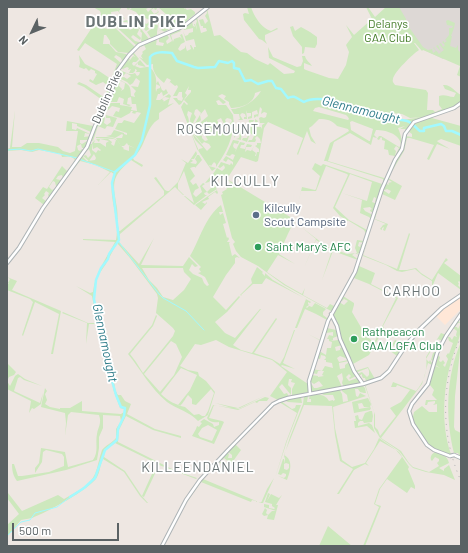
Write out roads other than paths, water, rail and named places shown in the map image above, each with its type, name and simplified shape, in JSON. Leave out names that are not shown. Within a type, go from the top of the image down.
[{"type":"street","name":"Dublin Pike","points":[[7,263],[19,248],[40,213],[88,145],[95,126],[109,100],[118,70],[133,51],[142,44],[184,26],[208,7]]},
{"type":"street","points":[[310,394],[309,381],[331,314],[355,272],[384,184],[402,149],[404,136],[412,124],[418,120],[454,108],[461,103]]},
{"type":"street","points":[[162,546],[179,512],[197,484],[247,430],[276,402],[288,398],[363,384],[379,379],[385,375],[416,333],[442,308],[461,295]]},
{"type":"street","points":[[331,314],[336,324],[340,340],[350,359],[355,374],[363,384]]},
{"type":"street","points":[[461,314],[446,336],[437,353],[428,384],[412,404],[409,411],[413,424],[427,445],[434,450],[461,458]]},
{"type":"waterway","name":"Glennamought","points":[[70,497],[84,488],[95,478],[105,450],[117,440],[118,429],[124,416],[125,408],[121,407],[116,395],[104,352],[94,299],[96,280],[101,268],[119,240],[112,183],[115,172],[135,155],[142,140],[150,105],[150,57],[152,55],[160,52],[172,53],[177,61],[198,68],[215,67],[219,61],[228,63],[232,61],[234,63],[234,68],[239,69],[245,81],[251,80],[258,84],[272,81],[276,88],[281,89],[288,98],[295,97],[304,102],[314,99],[337,102],[359,111],[371,111],[379,117],[407,121],[413,124],[420,131],[424,131],[424,128],[441,124],[444,126],[446,131],[452,131],[461,135]]},
{"type":"waterway","points":[[7,150],[20,149],[31,151],[38,149],[77,158]]},
{"type":"waterway","points":[[79,159],[115,172]]},
{"type":"waterway","points":[[118,241],[159,294],[163,298],[186,311],[204,330]]},
{"type":"waterway","name":"Glennamought","points":[[7,536],[21,522],[30,520],[35,513],[57,507],[70,497]]},
{"type":"railway","points":[[461,336],[454,354],[450,372],[446,408],[446,427],[449,445],[461,481]]},
{"type":"place","name":"Kilcully Scout Campsite","points":[[256,215]]},
{"type":"place","name":"Saint Mary's AFC","points":[[258,247]]},
{"type":"place","name":"Rathpeacon GAA/LGFA Club","points":[[354,339]]},
{"type":"district","name":"DUBLIN PIKE","points":[[136,22]]},
{"type":"district","name":"ROSEMOUNT","points":[[218,130]]},
{"type":"district","name":"KILCULLY","points":[[245,181]]},
{"type":"district","name":"CARHOO","points":[[412,291]]},
{"type":"district","name":"KILLEENDANIEL","points":[[198,467]]},
{"type":"park label","name":"Delanys GAA Club","points":[[388,31]]}]
